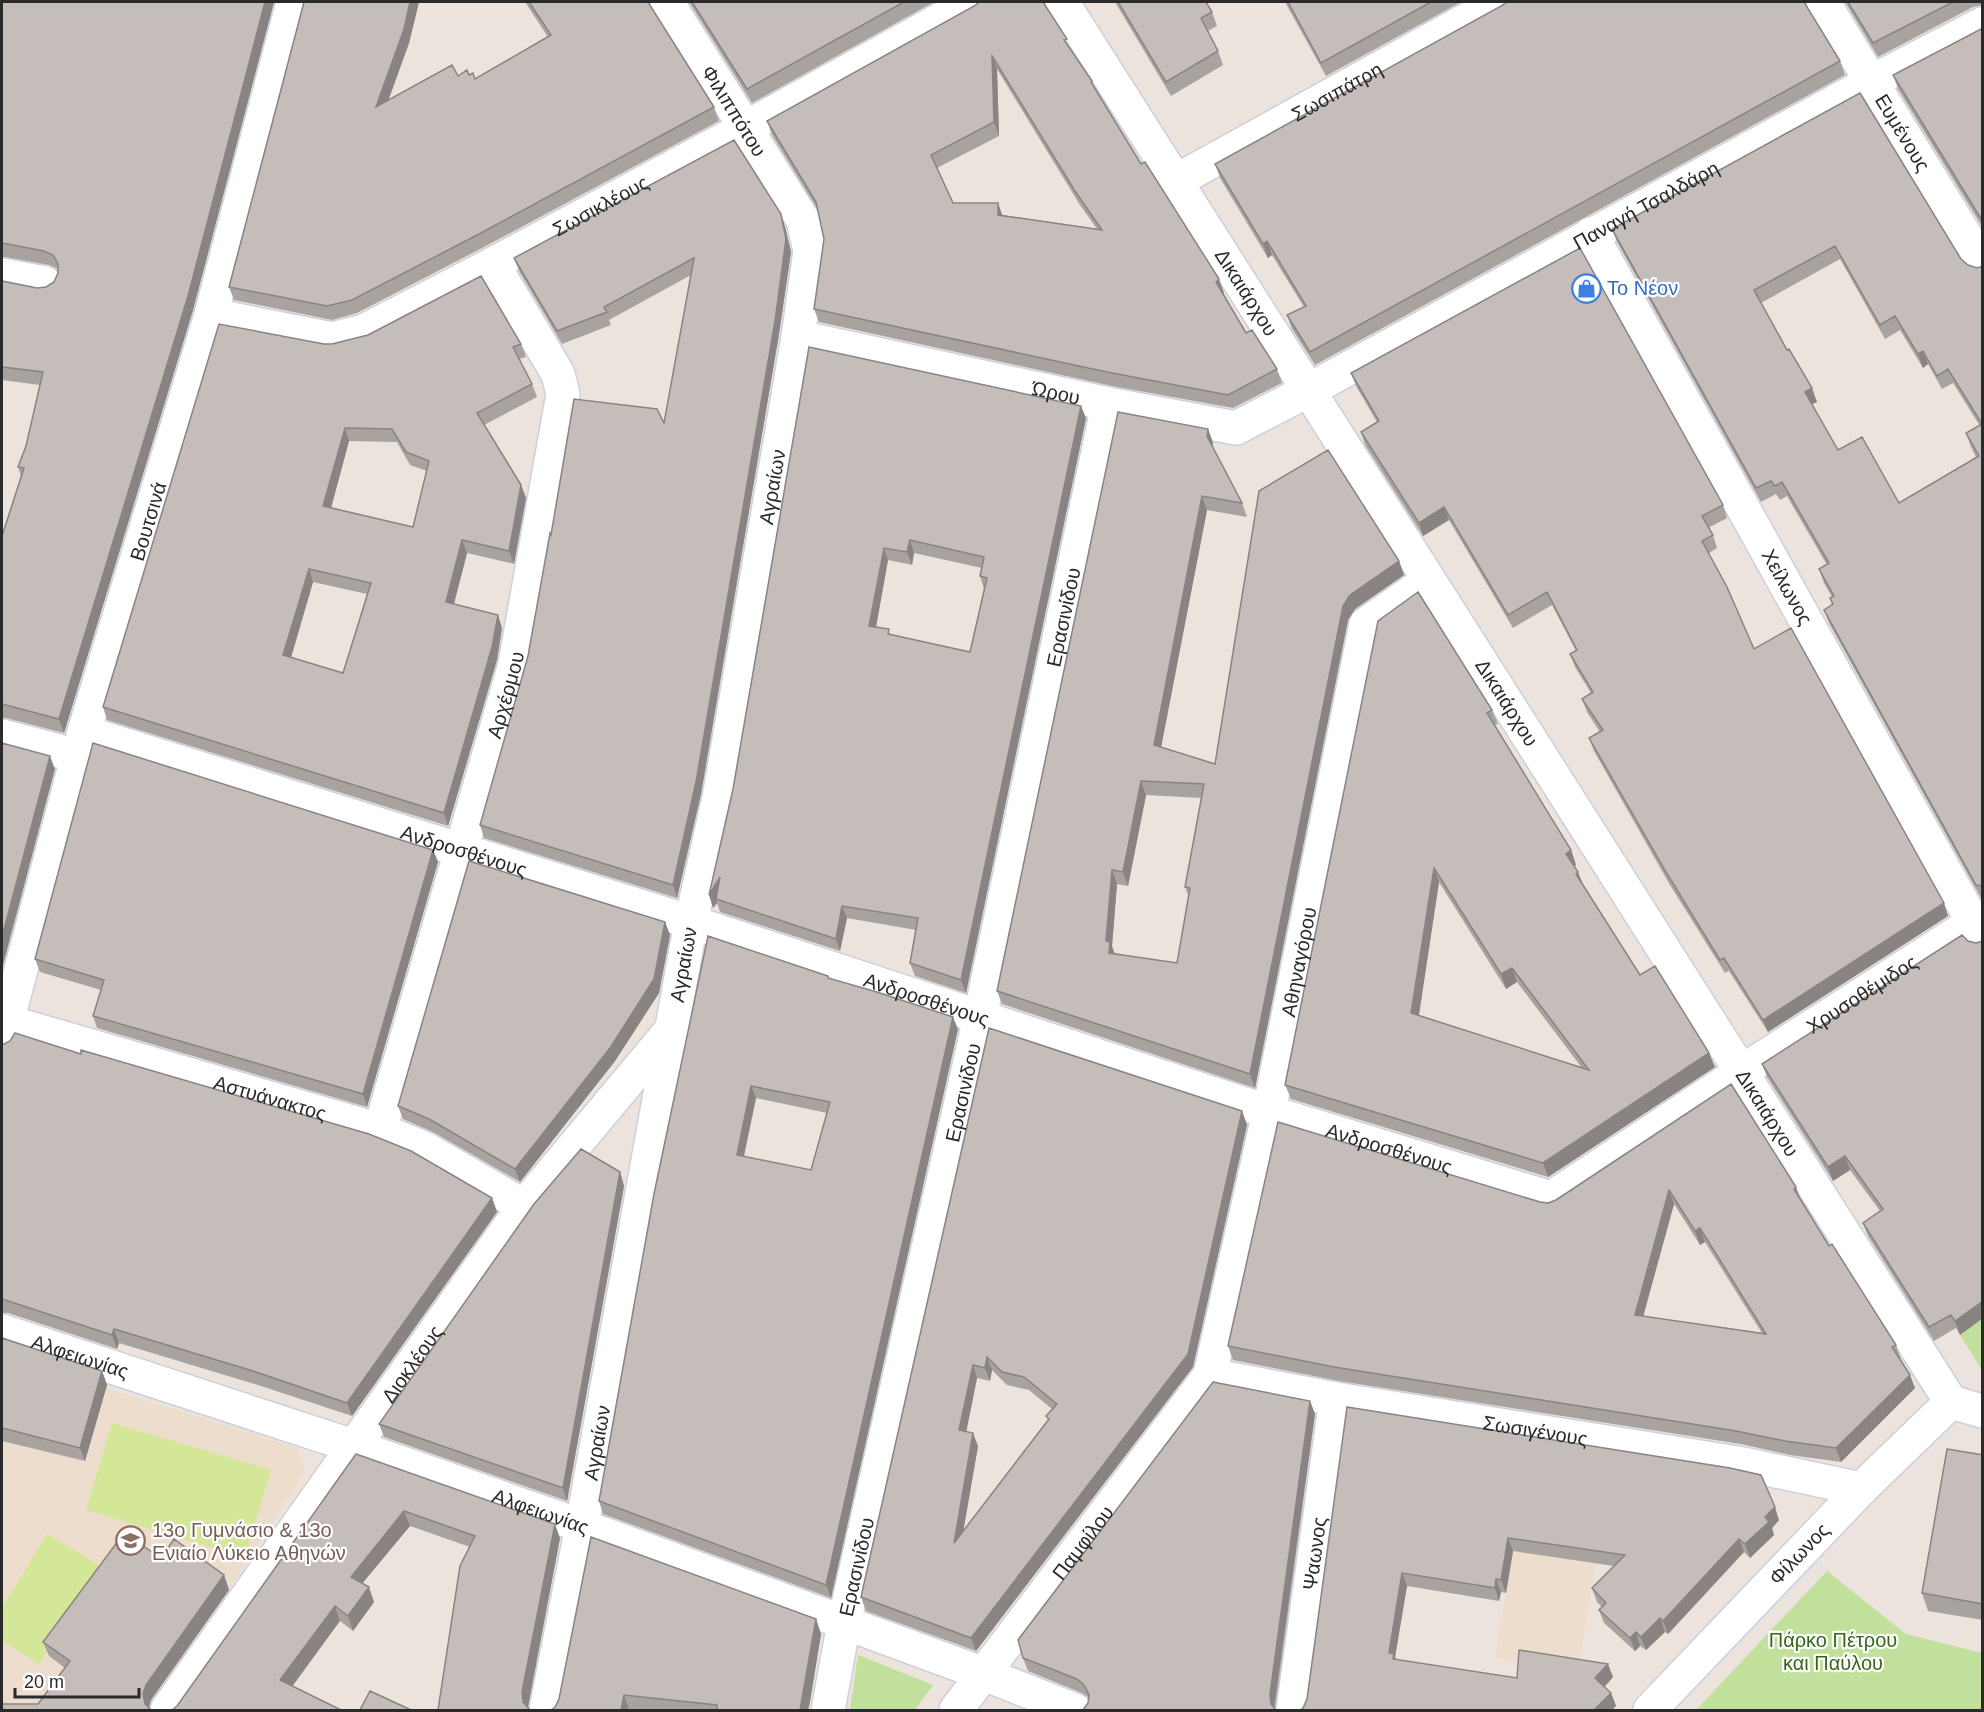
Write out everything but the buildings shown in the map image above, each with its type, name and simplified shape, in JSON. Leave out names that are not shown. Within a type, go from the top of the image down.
[{"type":"street","name":"Βουτσινά","points":[[3,1028],[81,744],[211,315],[293,2]]},
{"type":"street","name":"Φιλιππότου","points":[[667,2],[802,220]]},
{"type":"street","name":"Σωσικλέους","points":[[211,315],[332,339],[364,331],[745,128],[972,2]]},
{"type":"street","name":"Δικαιάρχου","points":[[1062,2],[1951,1402]]},
{"type":"street","name":"Σωσιπάτρη","points":[[1176,181],[1499,2]]},
{"type":"street","name":"Ευμένους","points":[[1823,2],[1983,263]]},
{"type":"street","name":"Παναγή Τσαλδάρη","points":[[1309,390],[1591,234],[1983,24]]},
{"type":"street","name":"Αγραίων","points":[[546,1710],[582,1526],[673,1028],[690,922],[719,798],[798,337],[810,251],[802,220]]},
{"type":"street","name":"Χείλωνος","points":[[1591,234],[1980,926]]},
{"type":"street","name":"Αρχέρμου","points":[[380,1130],[515,664],[563,394],[558,374],[493,264]]},
{"type":"street","points":[[2,275],[45,283]]},
{"type":"street","name":"Ώρου","points":[[798,337],[1108,404],[1236,428],[1309,390]]},
{"type":"street","name":"Ερασινίδου","points":[[828,1710],[844,1623],[980,1017],[1108,404]]},
{"type":"street","name":"Αθηναγόρου","points":[[1210,1375],[1269,1112],[1366,624],[1429,580]]},
{"type":"street","name":"Ανδροσθένους","points":[[2,736],[81,744],[461,851],[690,922],[1269,1112],[1551,1198],[1741,1072]]},
{"type":"street","name":"Χρυσοθέμιδος","points":[[1741,1072],[1980,926]]},
{"type":"street","name":"Αστυάνακτος","points":[[3,1028],[380,1130],[424,1148],[524,1206]]},
{"type":"street","name":"Διοκλέους","points":[[167,1710],[524,1206],[673,1028]]},
{"type":"street","name":"Αλφειωνίας","points":[[2,1331],[353,1446],[582,1526],[984,1674],[1075,1710]]},
{"type":"street","name":"Σωσιγένους","points":[[1210,1375],[1336,1399],[1738,1463],[1861,1489]]},
{"type":"street","name":"Παμφίλου","points":[[956,1710],[1210,1375]]},
{"type":"street","name":"Ψαωνος","points":[[1293,1710],[1336,1399]]},
{"type":"street","points":[[1951,1402],[1983,1411]]},
{"type":"street","name":"Φίλωνος","points":[[1650,1710],[1861,1489],[1951,1402]]},
{"type":"shaded area","name":"13ο Γυμνάσιο & 13ο Ενιαίο Λύκειο Αθηνών","points":[[2,1355],[297,1448],[305,1472],[216,1609],[146,1710],[2,1710]]},
{"type":"shaded area","points":[[1530,1448],[1612,1462],[1578,1671],[1495,1658]]},
{"type":"green space","points":[[1982,1318],[1982,1370],[1960,1335]]},
{"type":"green space","points":[[112,1423],[271,1470],[245,1557],[86,1510]]},
{"type":"green space","points":[[47,1534],[99,1565],[39,1664],[2,1641],[2,1608]]},
{"type":"green space","name":"Πάρκο Πέτρου και Παύλου","points":[[1827,1571],[1906,1634],[1982,1653],[1982,1710],[1696,1710]]},
{"type":"green space","points":[[858,1655],[933,1685],[915,1710],[850,1710]]},
{"type":"place","name":"Το Νέον","points":[[1586,288]]},
{"type":"place","name":"13ο Γυμνάσιο & 13ο Ενιαίο Λύκειο Αθηνών","points":[[131,1541]]}]
